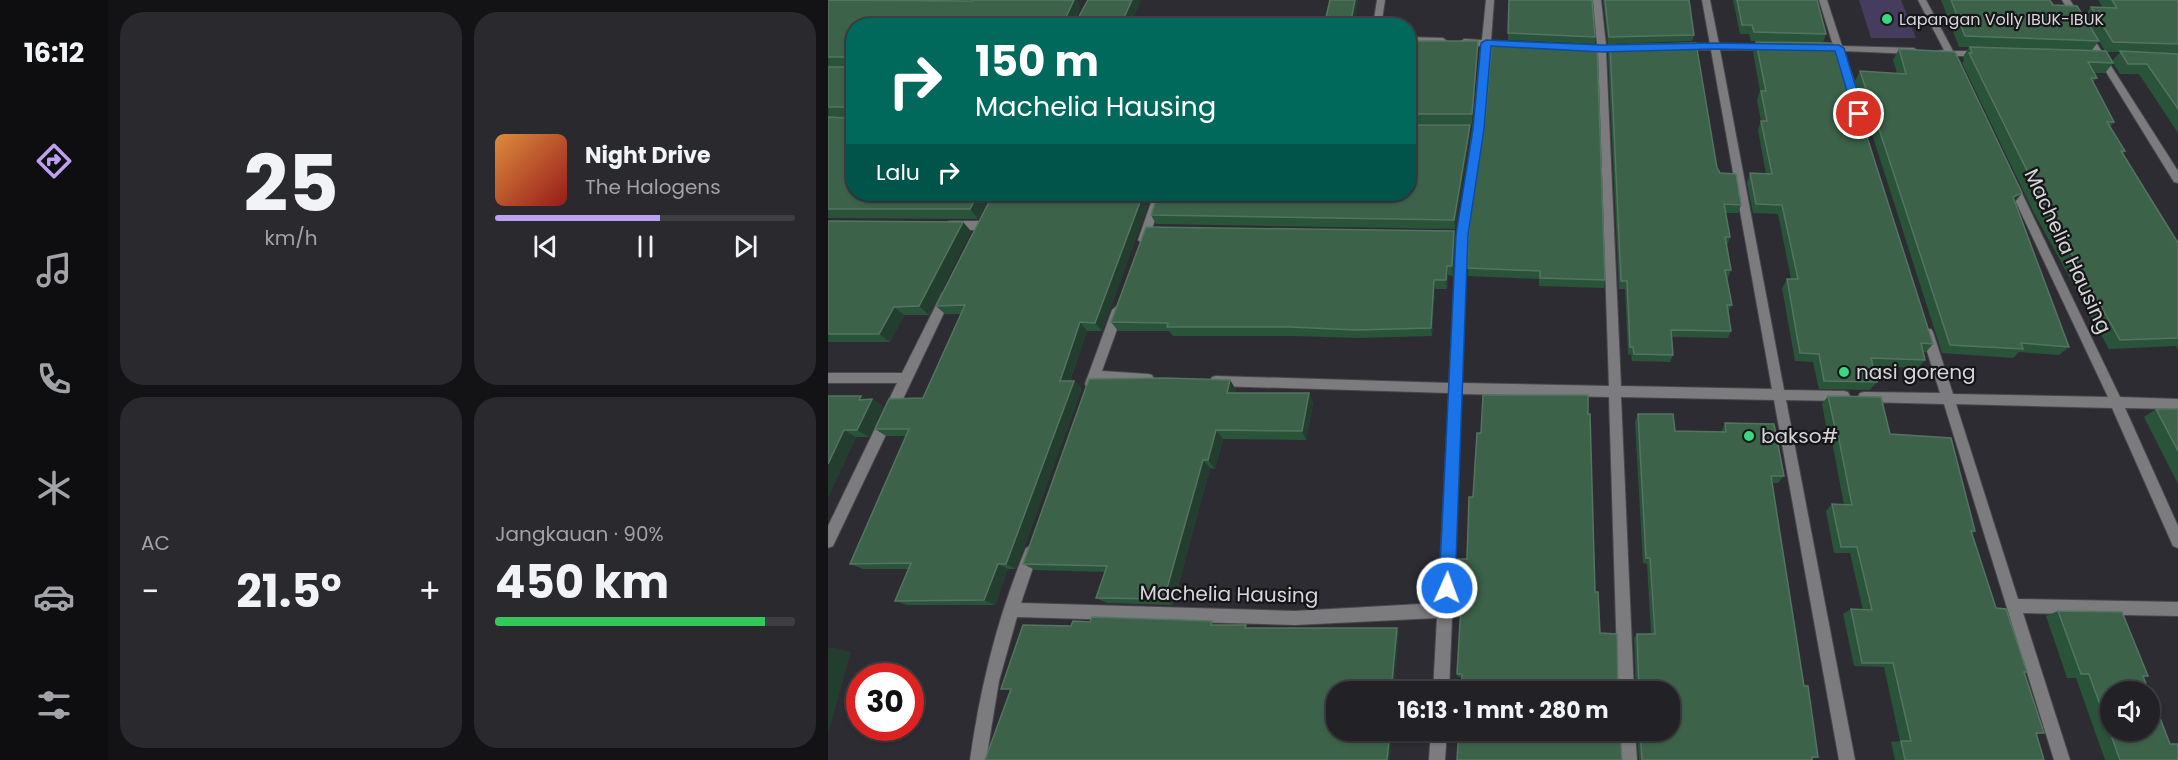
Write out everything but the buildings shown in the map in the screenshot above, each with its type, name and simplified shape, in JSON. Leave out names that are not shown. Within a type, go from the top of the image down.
[{"type":"street","points":[[1378,18],[1381,0]]},
{"type":"street","points":[[1442,681],[1454,389],[1456,235],[1486,43],[1490,0]]},
{"type":"street","points":[[1597,0],[1602,49],[1626,681]]},
{"type":"street","points":[[1706,0],[1847,760]]},
{"type":"street","points":[[1823,0],[1853,93]]},
{"type":"street","points":[[1922,0],[1961,74]]},
{"type":"street","points":[[2066,0],[2178,179]]},
{"type":"street","points":[[1416,40],[1521,45]]},
{"type":"street","points":[[1567,47],[1636,48]]},
{"type":"street","points":[[1669,47],[1782,47]]},
{"type":"street","points":[[1816,48],[1985,54]]},
{"type":"street","points":[[2088,57],[2111,57]]},
{"type":"street","name":"Machelia Hausing","points":[[2006,169],[2116,402],[2178,541]]},
{"type":"street","points":[[1138,252],[1152,230],[1158,201]]},
{"type":"street","points":[[935,225],[983,225]]},
{"type":"street","points":[[828,541],[904,378],[952,286]]},
{"type":"street","points":[[1086,399],[1122,297]]},
{"type":"street","points":[[1923,319],[2062,760]]},
{"type":"street","points":[[1094,376],[1163,379]]},
{"type":"street","points":[[828,378],[904,378]]},
{"type":"street","points":[[1198,381],[1454,389],[2178,404]]},
{"type":"street","points":[[978,760],[983,716],[1011,610],[1035,543]]},
{"type":"street","points":[[2014,606],[2178,609]]},
{"type":"street","name":"Machelia Hausing","points":[[1011,610],[1295,618],[1446,610]]},
{"type":"street","points":[[1437,760],[1438,741]]},
{"type":"street","points":[[1628,741],[1629,760]]},
{"type":"shaded area","name":"Lapangan Volly IBUK-IBUK","points":[[1859,0],[1901,0],[1916,38],[1871,38]]},
{"type":"place","name":"Lapangan Volly IBUK-IBUK","points":[[1887,19]]},
{"type":"place","name":"nasi goreng","points":[[1844,372]]},
{"type":"place","name":"bakso#","points":[[1749,436]]},
{"type":"route","points":[[1447,588],[1462,235],[1478,129],[1486,43],[1602,49],[1714,46],[1839,48],[1859,114]]}]
